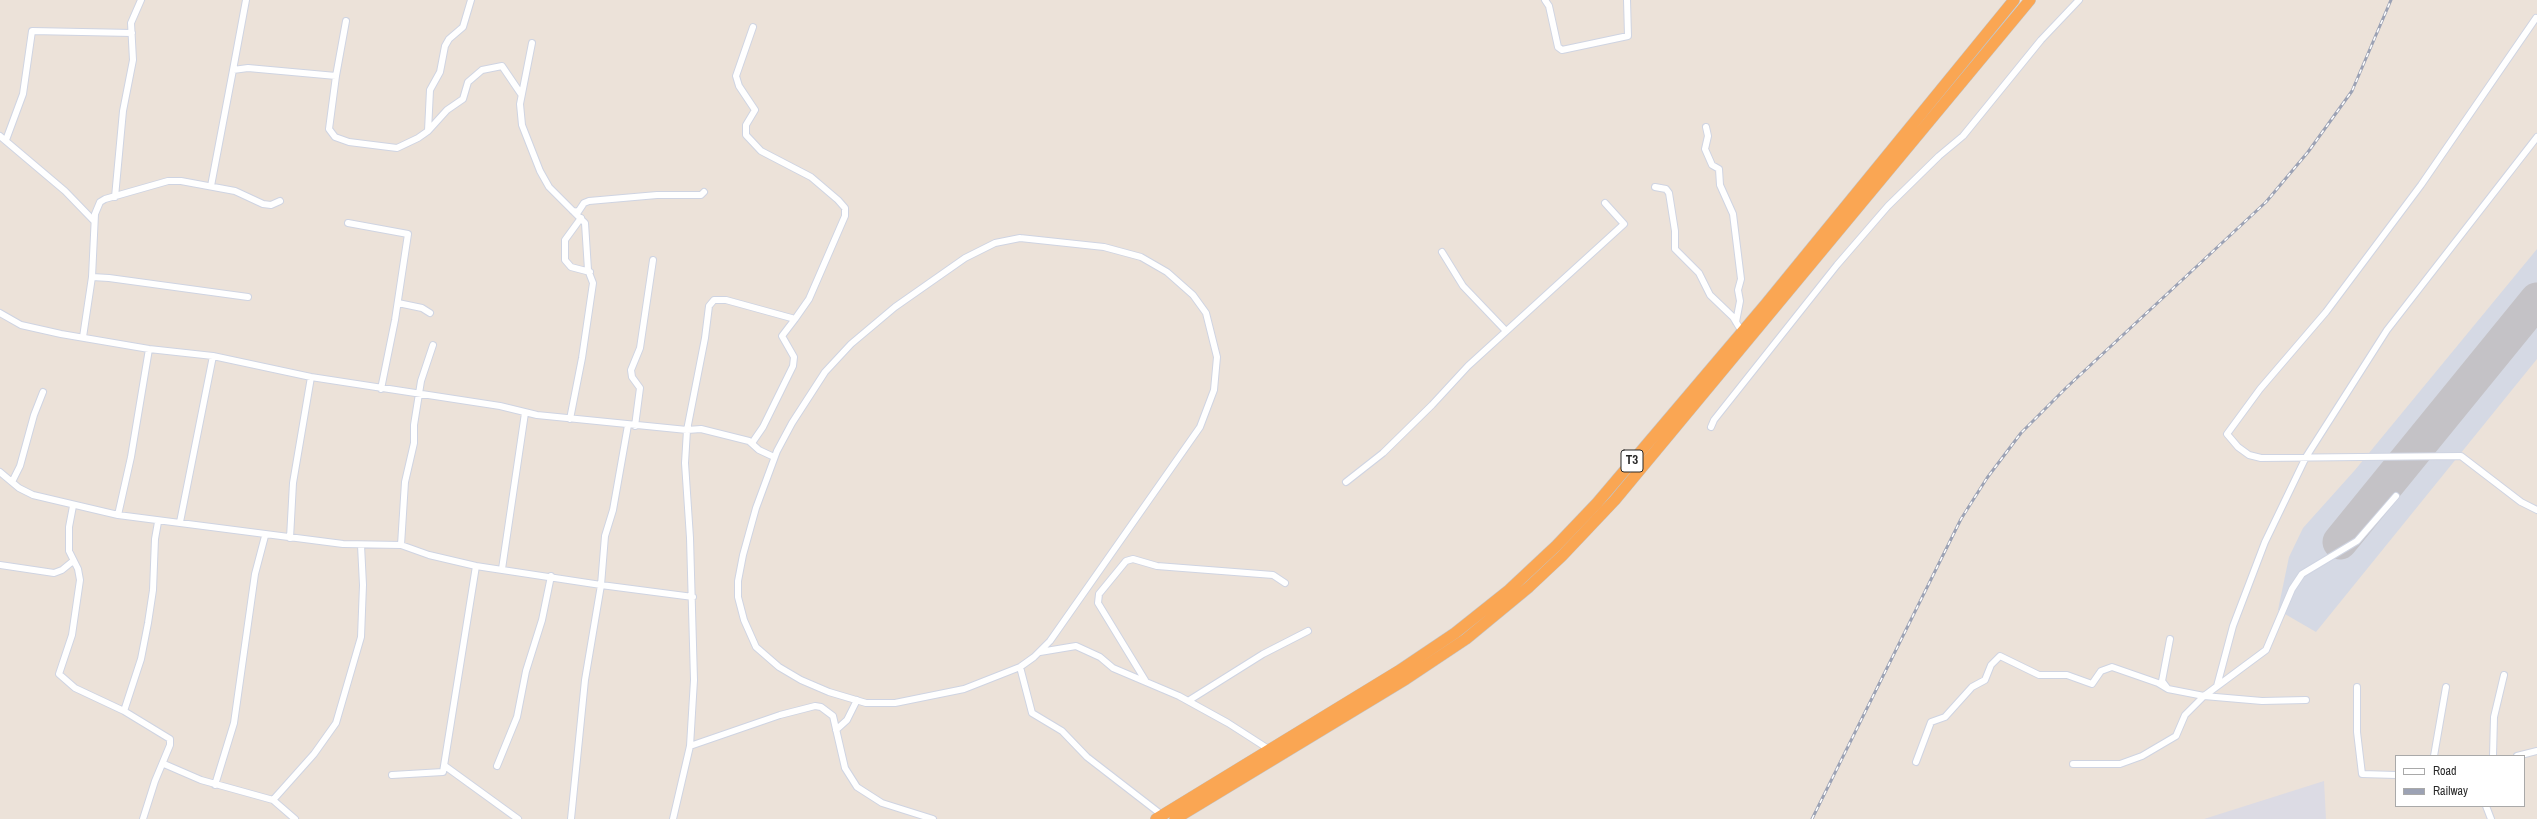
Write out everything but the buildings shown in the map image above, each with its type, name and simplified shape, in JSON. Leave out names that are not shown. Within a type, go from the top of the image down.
[{"type":"highway","name":"T3","points":[[1159,817],[1400,670],[1455,633],[1509,590],[1556,546],[1597,504],[1742,332],[2014,0]]},
{"type":"highway","name":"T3","points":[[1175,819],[1426,666],[1466,639],[1551,567],[1615,500],[2030,0]]},
{"type":"street","points":[[115,197],[123,111],[133,60],[132,23],[141,0]]},
{"type":"street","points":[[211,186],[246,0]]},
{"type":"street","points":[[428,131],[430,90],[440,72],[447,41],[463,27],[471,0]]},
{"type":"street","points":[[1545,0],[1549,6],[1558,47],[1562,50],[1628,36],[1627,0]]},
{"type":"street","points":[[1711,427],[1714,420],[1837,265],[1888,206],[1939,156],[1963,136],[2041,40],[2079,0]]},
{"type":"street","points":[[2536,18],[2421,186],[2326,312],[2260,389],[2228,434],[2238,447],[2249,454],[2261,458],[2461,456],[2521,502],[2537,510]]},
{"type":"street","points":[[346,21],[336,76],[329,129],[335,137],[349,142],[397,148],[428,131],[446,110],[463,99],[468,82],[482,70],[502,66],[521,94]]},
{"type":"street","points":[[752,443],[763,427],[792,366],[794,357],[782,336],[804,308],[819,278],[845,212],[838,200],[807,174],[761,151],[746,135],[746,125],[755,110],[739,86],[736,76],[753,27]]},
{"type":"street","points":[[6,140],[24,94],[32,31],[132,33]]},
{"type":"street","points":[[532,43],[521,94],[522,125],[540,171],[555,194],[585,223],[589,272],[593,290],[570,419]]},
{"type":"street","points":[[233,70],[248,68],[336,76]]},
{"type":"street","points":[[1706,127],[1708,136],[1705,149],[1712,165],[1719,169],[1720,185],[1733,214],[1740,279],[1738,290],[1740,301],[1736,322]]},
{"type":"street","points":[[0,136],[65,191],[94,221]]},
{"type":"street","points":[[2217,686],[2233,626],[2262,549],[2306,457],[2387,330],[2537,137]]},
{"type":"street","points":[[83,337],[92,277],[94,221],[100,202],[168,182],[211,186],[241,193],[263,204],[271,205],[280,201]]},
{"type":"street","points":[[1655,187],[1666,189],[1669,193],[1674,223],[1675,249],[1699,273],[1710,295],[1736,322],[1742,332]]},
{"type":"street","points":[[573,211],[578,212],[584,203],[590,201],[657,195],[701,195],[704,192]]},
{"type":"street","points":[[1346,482],[1408,429],[1468,366],[1624,224],[1605,203]]},
{"type":"street","points":[[581,218],[565,240],[565,260],[570,267],[589,272]]},
{"type":"street","points":[[348,223],[408,234],[398,303],[381,389]]},
{"type":"street","points":[[1020,238],[1066,242],[1124,252],[1150,261],[1167,272],[1193,294],[1206,313],[1216,357],[1216,380],[1211,401],[1195,436],[1050,641],[1040,652],[1020,667],[984,683],[942,695],[876,704],[857,700],[812,686],[779,667],[756,647],[744,620],[738,597],[740,567],[756,508],[774,457],[806,400],[825,372],[851,344],[923,286],[965,258],[986,247],[1002,240],[1020,238]]},
{"type":"street","points":[[1442,252],[1463,286],[1506,331]]},
{"type":"street","points":[[571,819],[585,680],[601,585],[604,536],[613,510],[640,388],[632,377],[631,370],[640,348],[653,260]]},
{"type":"street","points":[[92,277],[248,297]]},
{"type":"street","points":[[673,819],[690,746],[694,680],[693,597],[685,478],[687,430],[711,302],[726,300],[795,319]]},
{"type":"street","points":[[398,303],[422,308],[430,313]]},
{"type":"street","points":[[0,313],[21,324],[83,337],[149,349],[213,356],[311,377],[419,395],[500,406],[525,413],[570,419],[687,430],[701,428],[752,443],[759,450],[774,457]]},
{"type":"street","points":[[401,545],[402,502],[414,443],[414,425],[423,371],[433,344]]},
{"type":"street","points":[[118,515],[131,457],[149,349]]},
{"type":"street","points":[[180,522],[213,356]]},
{"type":"street","points":[[290,538],[293,483],[311,377]]},
{"type":"street","points":[[12,482],[20,466],[34,415],[43,392]]},
{"type":"street","points":[[502,569],[525,413]]},
{"type":"street","points":[[0,472],[12,482],[33,495],[73,506],[118,515],[158,522],[180,522],[265,536],[361,545],[401,545],[429,555],[476,566],[693,597]]},
{"type":"street","points":[[2073,764],[2120,764],[2142,756],[2176,736],[2185,715],[2204,696],[2266,650],[2292,589],[2302,574],[2357,541],[2396,496]]},
{"type":"street","points":[[73,506],[69,551],[78,569],[80,580],[72,635],[59,674],[75,688],[124,711],[170,739],[170,745],[164,764],[155,781],[143,819]]},
{"type":"street","points":[[124,711],[141,659],[148,624],[153,590],[155,539],[158,522]]},
{"type":"street","points":[[215,784],[234,723],[255,574],[265,536]]},
{"type":"street","points":[[273,800],[314,754],[336,723],[361,637],[363,585],[361,545]]},
{"type":"street","points":[[1145,680],[1098,603],[1099,594],[1126,561],[1133,559],[1164,567],[1273,575],[1285,583]]},
{"type":"street","points":[[0,565],[54,573],[62,570],[73,561]]},
{"type":"street","points":[[392,775],[440,774],[444,772],[476,566]]},
{"type":"street","points":[[497,766],[517,717],[526,671],[542,620],[551,576]]},
{"type":"street","points":[[1188,701],[1257,658],[1308,631]]},
{"type":"street","points":[[2168,689],[2162,681],[2170,639]]},
{"type":"street","points":[[1040,652],[1076,646],[1100,657],[1113,668],[1145,680],[1188,701],[1228,723],[1270,750]]},
{"type":"street","points":[[1916,762],[1931,722],[1945,717],[1972,687],[1985,680],[1991,665],[2000,656],[2039,675],[2067,675],[2092,684],[2100,671],[2112,667],[2158,683],[2168,689],[2204,696],[2262,700],[2306,700]]},
{"type":"street","points":[[1020,667],[1032,713],[1062,731],[1087,757],[1159,817]]},
{"type":"street","points":[[2493,755],[2494,717],[2504,675]]},
{"type":"street","points":[[2357,687],[2357,732],[2362,774],[2395,775]]},
{"type":"street","points":[[2434,755],[2446,687]]},
{"type":"street","points":[[836,730],[847,720],[857,700]]},
{"type":"street","points":[[690,746],[780,715],[815,706],[827,710],[833,716],[845,768],[857,787],[882,803],[933,819]]},
{"type":"street","points":[[2521,755],[2537,751]]},
{"type":"street","points":[[164,764],[181,773],[273,800],[295,819]]},
{"type":"street","points":[[445,766],[518,819]]},
{"type":"street","points":[[2486,807],[2491,819]]},
{"type":"shaded area","points":[[2537,249],[2537,359],[2316,632],[2278,610],[2289,557],[2303,528],[2355,470]]},
{"type":"shaded area","points":[[2324,781],[2326,819],[2204,819]]},
{"type":"runway","points":[[2340,542],[2537,300]]},
{"type":"railway","points":[[1812,819],[1961,519],[1987,478],[2021,433],[2067,387],[2266,202],[2308,152],[2352,91],[2391,0]]}]
